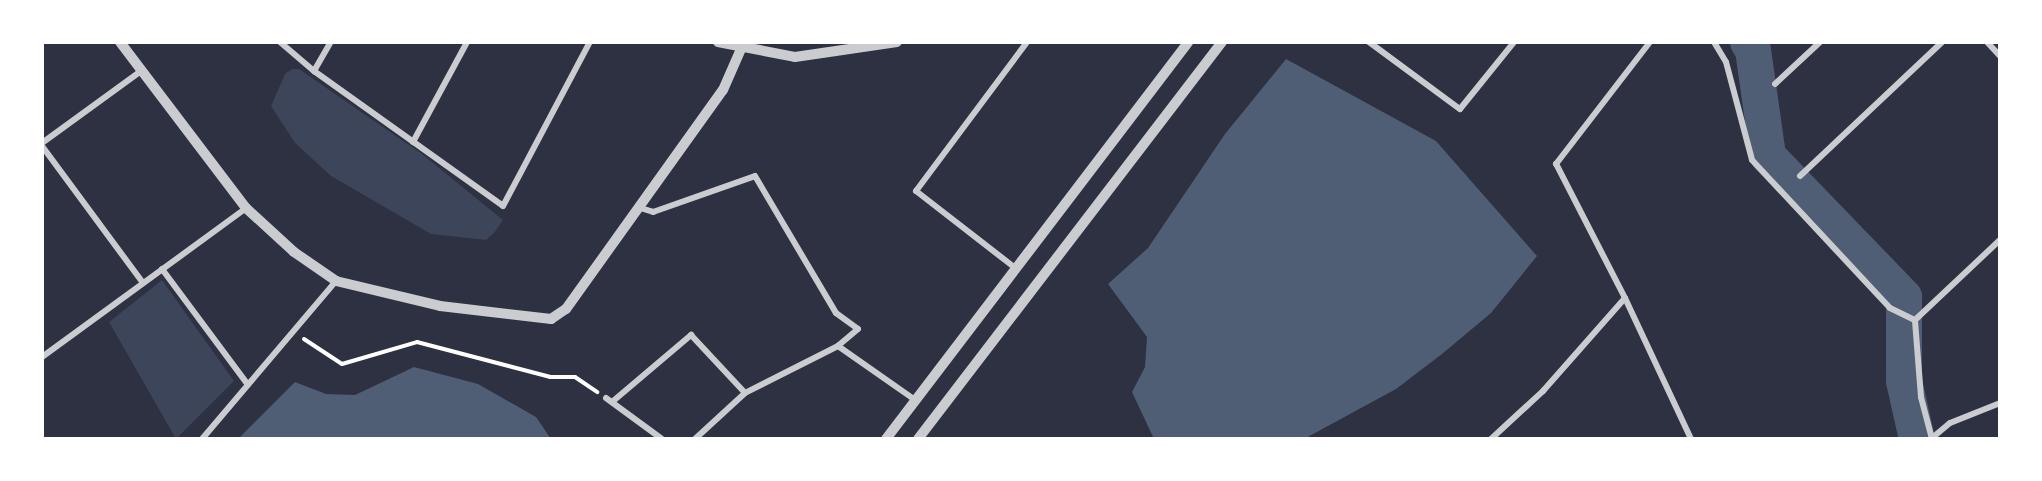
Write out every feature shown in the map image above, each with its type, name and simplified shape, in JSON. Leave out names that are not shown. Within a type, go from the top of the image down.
[{"type":"street","points":[[120,42],[246,208],[294,252],[336,281],[440,306],[551,319],[566,309],[636,207],[723,90],[741,49]]},
{"type":"street","points":[[280,42],[314,71],[503,206],[590,42]]},
{"type":"street","points":[[314,71],[331,42]]},
{"type":"street","points":[[413,142],[467,42]]},
{"type":"street","points":[[718,42],[741,49],[795,57],[897,42]]},
{"type":"street","points":[[1014,267],[916,191],[1027,42]]},
{"type":"street","points":[[886,439],[1014,267],[1188,42]]},
{"type":"street","points":[[918,439],[1222,42]]},
{"type":"street","points":[[1374,43],[1460,109],[1514,42]]},
{"type":"street","points":[[1650,42],[1556,164],[1625,298],[1691,439]]},
{"type":"street","points":[[1714,42],[1726,62],[1752,160],[1890,308],[1916,320]]},
{"type":"street","points":[[1775,84],[1820,42]]},
{"type":"street","points":[[1800,176],[1942,42]]},
{"type":"street","points":[[1987,42],[2000,56]]},
{"type":"street","points":[[141,71],[42,145],[143,283]]},
{"type":"street","points":[[636,207],[653,212],[755,176],[836,313],[858,329],[837,346],[745,393],[695,439]]},
{"type":"street","points":[[42,356],[246,208]]},
{"type":"street","points":[[1916,320],[2000,240]]},
{"type":"street","points":[[162,269],[248,385]]},
{"type":"street","points":[[202,439],[336,281]]},
{"type":"street","points":[[1491,439],[1542,391],[1625,298]]},
{"type":"street","points":[[1916,320],[1921,397],[1932,438],[1950,423],[2000,403]]},
{"type":"street","points":[[612,402],[691,335],[745,393]]},
{"type":"street","points":[[837,346],[915,400]]},
{"type":"street","points":[[606,398],[662,439]]},
{"type":"path","points":[[293,332],[342,363],[417,342],[550,377],[575,377],[606,398]]},
{"type":"shaded area","points":[[1286,59],[1436,141],[1537,256],[1491,313],[1442,354],[1396,389],[1304,439],[1154,439],[1132,392],[1145,367],[1147,337],[1108,284],[1148,248],[1225,134]]},
{"type":"shaded area","points":[[292,69],[299,69],[422,154],[503,220],[494,233],[486,240],[431,234],[331,176],[295,143],[271,106],[285,74]]},
{"type":"shaded area","points":[[162,280],[234,381],[176,439],[109,322]]},
{"type":"shaded area","points":[[414,367],[478,384],[536,417],[551,439],[238,439],[295,382],[326,394],[355,395]]},
{"type":"waterway","points":[[1748,42],[1753,50],[1768,156],[1904,297],[1904,381],[1917,439]]}]
